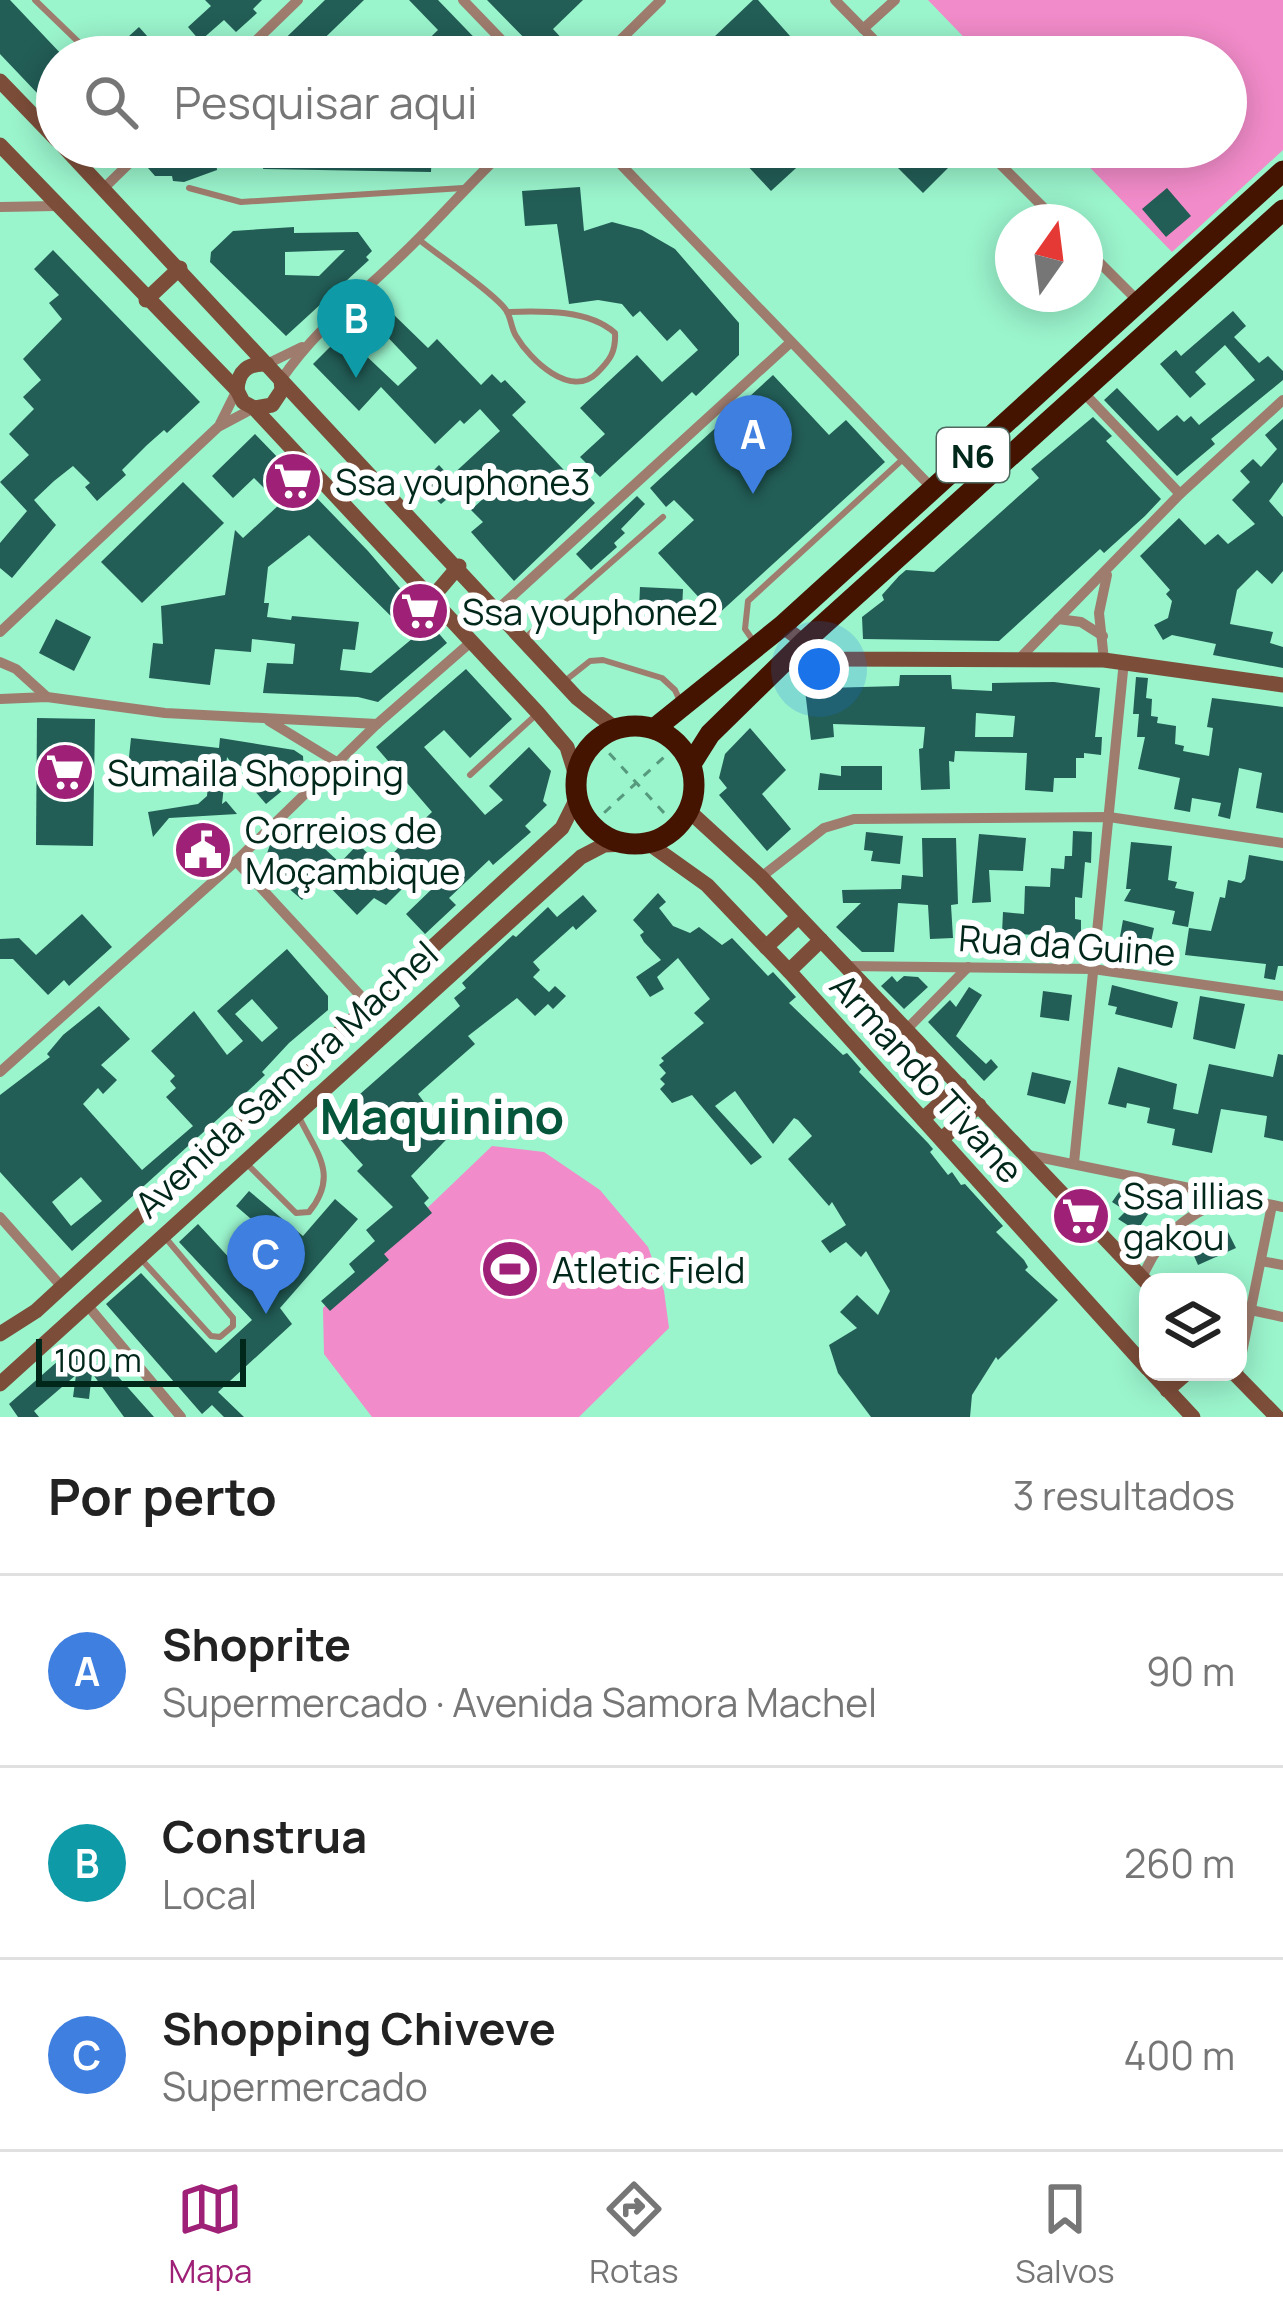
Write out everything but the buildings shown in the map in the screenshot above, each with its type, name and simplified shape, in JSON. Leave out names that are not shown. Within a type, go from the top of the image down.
[{"type":"highway","name":"N6","points":[[655,729],[758,648],[1283,171]]},
{"type":"highway","name":"N6","points":[[684,754],[1283,210]]},
{"type":"highway","points":[[1159,285],[1179,304]]},
{"type":"highway","points":[[1113,327],[1132,346]]},
{"type":"highway","points":[[995,434],[1014,454]]},
{"type":"highway","points":[[881,538],[898,558]]},
{"type":"highway","points":[[636,726],[655,729],[684,754],[694,788],[683,819],[637,843],[607,837],[591,824],[577,787],[580,763],[606,734],[636,726]]},
{"type":"street","points":[[261,36],[298,0]]},
{"type":"street","points":[[464,0],[498,36]]},
{"type":"street","points":[[624,36],[661,0]]},
{"type":"street","points":[[835,0],[870,36]]},
{"type":"street","points":[[863,29],[895,0]]},
{"type":"street","points":[[4,91],[36,121]]},
{"type":"street","points":[[0,145],[538,713],[567,747],[577,787]]},
{"type":"street","points":[[84,168],[459,566],[606,734]]},
{"type":"street","points":[[104,188],[124,168]]},
{"type":"street","points":[[0,643],[3,630],[218,427],[254,408],[272,405],[282,390],[281,380],[305,345],[485,168]]},
{"type":"street","points":[[624,168],[934,490]]},
{"type":"street","points":[[1003,168],[1040,204]]},
{"type":"street","points":[[0,207],[56,206]]},
{"type":"street","points":[[1103,266],[1140,303]]},
{"type":"street","points":[[146,300],[180,268]]},
{"type":"street","points":[[498,609],[791,342]]},
{"type":"street","points":[[218,427],[244,369],[267,364],[305,345]]},
{"type":"street","points":[[1083,392],[1180,494]]},
{"type":"street","points":[[1018,660],[1180,494],[1283,400]]},
{"type":"street","points":[[430,599],[459,566]]},
{"type":"street","points":[[1104,660],[1099,613],[1108,571]]},
{"type":"street","points":[[1058,619],[1090,625],[1103,636]]},
{"type":"street","points":[[782,626],[820,654],[865,662],[1124,661],[1283,685]]},
{"type":"street","points":[[1,1070],[236,861],[377,724],[471,641]]},
{"type":"street","points":[[1074,1163],[1124,661]]},
{"type":"street","points":[[0,662],[16,669],[47,697]]},
{"type":"street","points":[[0,699],[47,697],[165,712],[377,724]]},
{"type":"street","points":[[265,718],[338,763]]},
{"type":"street","name":"Avenida Samora Machel","points":[[0,1334],[62,1287],[562,828],[577,787]]},
{"type":"street","points":[[761,877],[824,828],[854,819],[1109,817],[1283,843]]},
{"type":"street","name":"Armando Tivane","points":[[683,819],[761,877],[1139,1275]]},
{"type":"street","name":"Avenida Samora Machel","points":[[0,1384],[580,857],[604,845],[637,843]]},
{"type":"street","name":"Armando Tivane","points":[[637,843],[706,885],[766,946],[1139,1358]]},
{"type":"street","points":[[236,861],[370,1006]]},
{"type":"street","points":[[766,946],[798,917]]},
{"type":"street","points":[[789,971],[821,940]]},
{"type":"street","name":"Rua da Guine","points":[[845,966],[1093,969],[1283,996]]},
{"type":"street","points":[[906,1030],[968,968]]},
{"type":"street","points":[[922,1119],[959,1085]]},
{"type":"street","points":[[941,1139],[979,1106]]},
{"type":"street","points":[[1026,1154],[1278,1206],[1247,1326]]},
{"type":"street","points":[[1147,1273],[1154,1251],[1168,1231],[1202,1208],[1231,1197]]},
{"type":"street","points":[[2,1222],[62,1287]]},
{"type":"street","points":[[1261,1261],[1283,1265]]},
{"type":"street","points":[[88,1306],[181,1417]]},
{"type":"street","points":[[1251,1310],[1283,1317]]},
{"type":"street","name":"Armando Tivane","points":[[1159,1381],[1193,1417]]},
{"type":"street","points":[[1167,1390],[1177,1381]]},
{"type":"street","points":[[1242,1381],[1277,1417]]},
{"type":"lane","points":[[35,0],[72,36]]},
{"type":"lane","points":[[189,188],[241,202],[464,188]]},
{"type":"lane","points":[[418,239],[507,312],[519,342],[563,381],[591,380],[616,347],[615,333],[603,322],[543,311],[507,312]]},
{"type":"lane","points":[[758,648],[745,629],[748,601],[903,459]]},
{"type":"lane","points":[[524,638],[663,517]]},
{"type":"lane","points":[[563,682],[590,661],[603,660],[662,678],[675,689],[683,708]]},
{"type":"lane","points":[[470,775],[538,713]]},
{"type":"lane","points":[[244,1162],[284,1205],[296,1214],[309,1212],[321,1197],[327,1175],[298,1113]]},
{"type":"lane","points":[[139,1256],[212,1336],[220,1337],[233,1326],[233,1318],[163,1234]]},
{"type":"path","points":[[606,734],[636,783],[683,819]]},
{"type":"path","points":[[591,824],[636,783],[684,754]]},
{"type":"shaded area","points":[[928,0],[1283,0],[1283,150],[1172,252],[1090,168],[1247,168],[1247,36],[963,36]]},
{"type":"shaded area","name":"Atletic Field","points":[[492,1146],[544,1152],[600,1190],[648,1247],[664,1291],[669,1328],[579,1417],[372,1417],[324,1354],[323,1308]]},
{"type":"place","name":"Construa","points":[[356,378]]},
{"type":"place","name":"Ssa youphone3","points":[[293,481]]},
{"type":"place","name":"Shoprite","points":[[753,494]]},
{"type":"place","name":"Ssa youphone2","points":[[420,611]]},
{"type":"place","name":"Sumaila Shopping","points":[[65,772]]},
{"type":"place","name":"Correios de Moçambique","points":[[203,850]]},
{"type":"place","name":"Ssa illias gakou","points":[[1081,1216]]},
{"type":"place","name":"Atletic Field","points":[[510,1269]]},
{"type":"place","name":"Shopping Chiveve","points":[[266,1314]]},
{"type":"district","name":"Maquinino","points":[[442,1115]]}]
